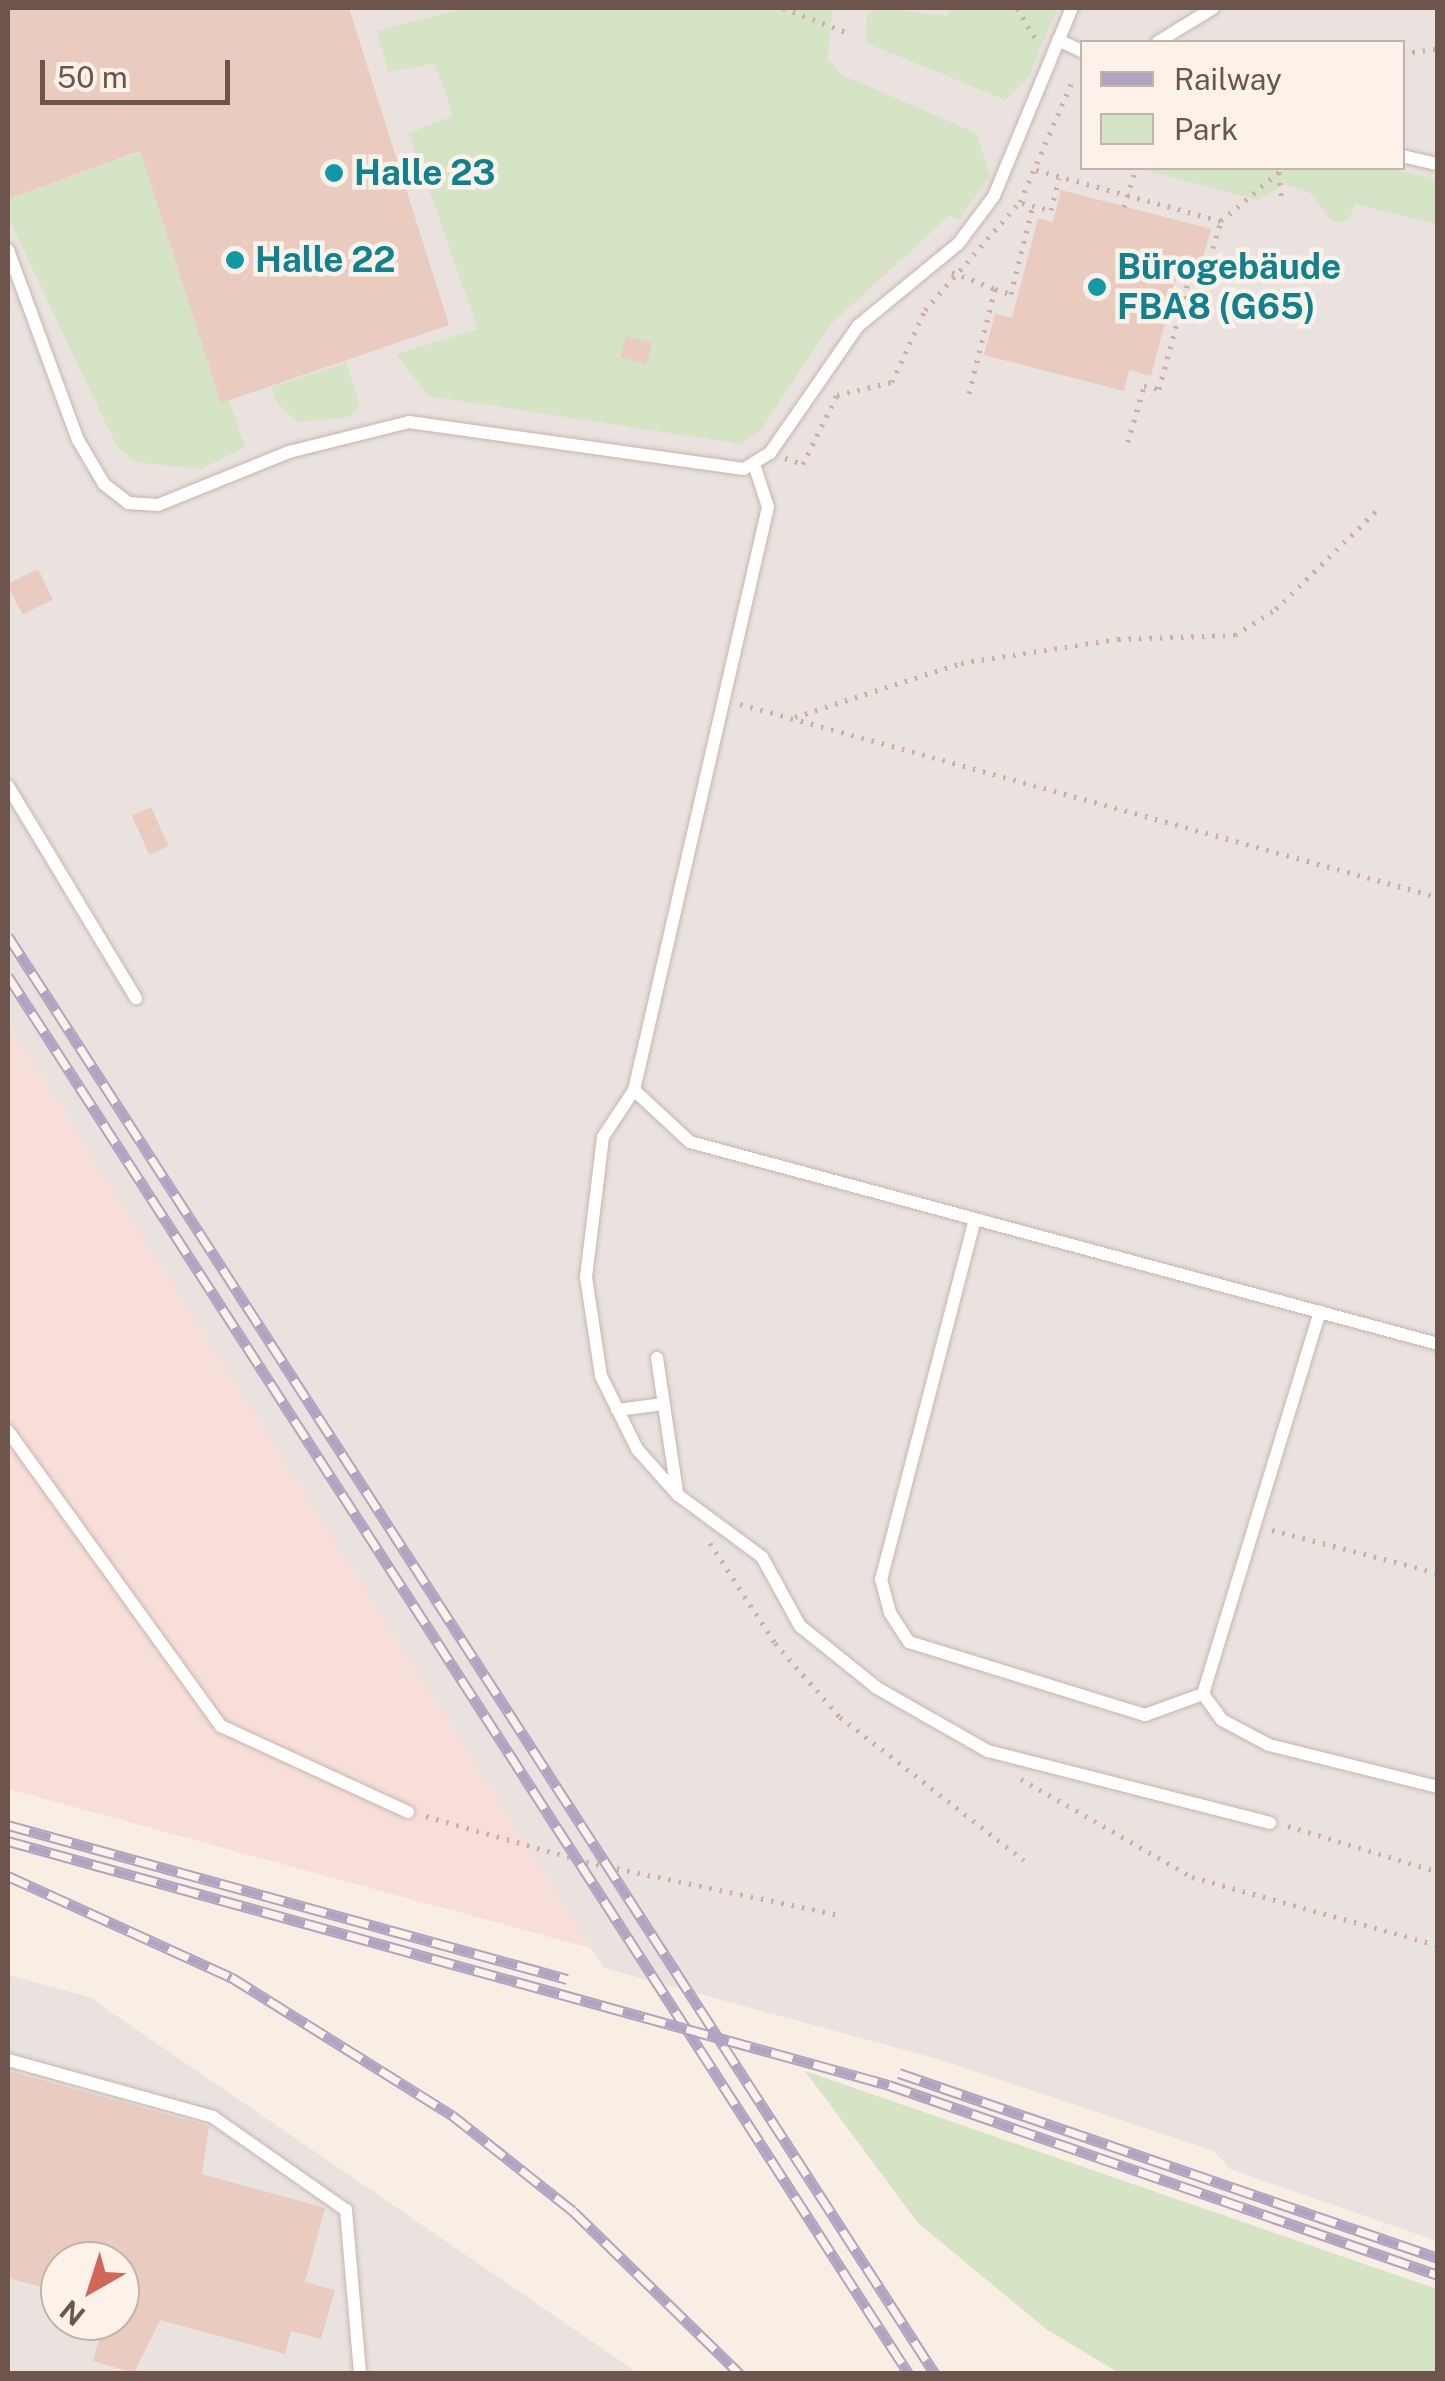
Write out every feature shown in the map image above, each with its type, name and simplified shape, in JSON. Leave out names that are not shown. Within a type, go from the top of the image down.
[{"type":"lane","points":[[8,250],[78,440],[104,484],[128,503],[158,505],[289,452],[409,422],[712,470],[754,464],[770,453],[858,326],[938,260],[994,196],[1072,8]]},
{"type":"lane","points":[[1161,40],[1213,8]]},
{"type":"lane","points":[[1058,40],[1080,50]]},
{"type":"lane","points":[[1405,157],[1438,164]]},
{"type":"lane","points":[[754,464],[768,507],[727,701],[634,1090],[602,1137],[586,1276],[600,1376],[636,1449],[678,1495],[762,1558],[800,1626],[877,1688],[988,1752],[1270,1823]]},
{"type":"lane","points":[[8,786],[136,998]]},
{"type":"lane","points":[[634,1090],[690,1142],[1438,1344]]},
{"type":"lane","points":[[974,1219],[881,1579],[890,1613],[909,1642],[1145,1715],[1202,1694]]},
{"type":"lane","points":[[1202,1694],[1320,1312]]},
{"type":"lane","points":[[656,1358],[678,1495]]},
{"type":"lane","points":[[617,1410],[664,1404]]},
{"type":"lane","points":[[8,1431],[222,1726],[408,1812]]},
{"type":"lane","points":[[1202,1694],[1222,1720],[1269,1744],[1438,1786]]},
{"type":"lane","points":[[8,2060],[213,2117],[346,2210],[360,2374]]},
{"type":"path","points":[[783,8],[846,32]]},
{"type":"path","points":[[1016,8],[1049,63]]},
{"type":"path","points":[[1405,54],[1438,48]]},
{"type":"path","points":[[770,453],[803,464],[838,395],[892,382],[925,310],[961,280],[1036,170],[1074,77]]},
{"type":"path","points":[[1036,170],[1222,221]]},
{"type":"path","points":[[1207,268],[1222,221],[1279,170]]},
{"type":"path","points":[[1280,170],[1281,197]]},
{"type":"path","points":[[1124,207],[1134,174]]},
{"type":"path","points":[[938,260],[961,280],[1011,294],[1029,204],[1050,210],[1059,178]]},
{"type":"path","points":[[1128,442],[1144,386],[1159,389],[1193,264],[1242,277]]},
{"type":"path","points":[[967,400],[995,290]]},
{"type":"path","points":[[792,718],[960,663],[1118,640],[1235,635],[1276,610],[1380,507]]},
{"type":"path","points":[[727,701],[1438,897]]},
{"type":"path","points":[[1254,1525],[1438,1573]]},
{"type":"path","points":[[699,1528],[774,1643],[840,1717],[1024,1860]]},
{"type":"path","points":[[988,1752],[1040,1794],[1149,1845],[1192,1877],[1438,1945]]},
{"type":"path","points":[[408,1812],[586,1862],[840,1915]]},
{"type":"path","points":[[1270,1823],[1438,1872]]},
{"type":"shaded area","points":[[8,8],[1437,8],[1437,2241],[1230,2169],[1214,2151],[938,2059],[604,1968],[8,1024]]},
{"type":"shaded area","points":[[8,1024],[598,1950],[8,1789]]},
{"type":"shaded area","points":[[8,1975],[89,1997],[638,2373],[8,2373]]},
{"type":"green space","points":[[466,8],[833,8],[827,57],[840,74],[976,133],[990,176],[959,220],[950,215],[831,324],[761,430],[741,444],[429,396],[396,354],[478,329],[409,133],[453,116],[435,63],[388,72],[377,31]]},
{"type":"green space","points":[[876,8],[947,16],[951,8],[1057,8],[1029,76],[1005,100],[867,43],[866,17]]},
{"type":"green space","points":[[140,152],[221,402],[229,401],[245,447],[200,469],[136,462],[117,447],[8,217],[8,199]]},
{"type":"green space","points":[[1146,170],[1398,170],[1437,179],[1437,224],[1355,204],[1348,221],[1333,222],[1310,193],[1287,184],[1257,200]]},
{"type":"green space","points":[[346,363],[360,406],[349,417],[298,422],[278,404],[271,387]]},
{"type":"green space","points":[[805,2071],[1437,2289],[1437,2373],[1119,2373],[1046,2329],[918,2223]]},
{"type":"building","points":[[8,8],[349,8],[449,325],[221,403],[140,151],[8,199]]},
{"type":"building","name":"Bürogebäude FBA8 (G65)","points":[[1061,190],[1211,229],[1202,261],[1182,256],[1151,376],[1129,370],[1124,391],[984,355],[995,314],[1012,318],[1038,218],[1053,222]]},
{"type":"building","points":[[626,336],[652,343],[646,364],[620,357]]},
{"type":"building","points":[[38,569],[53,600],[22,614],[8,584]]},
{"type":"building","points":[[151,807],[168,846],[149,855],[132,816]]},
{"type":"building","points":[[8,2071],[209,2126],[202,2174],[325,2208],[305,2282],[335,2290],[321,2339],[291,2331],[285,2354],[160,2320],[134,2373],[93,2361],[98,2341],[140,2341],[140,2241],[40,2241],[40,2287],[8,2278]]},
{"type":"railway","points":[[8,936],[935,2374]]},
{"type":"railway","points":[[8,976],[909,2374]]},
{"type":"railway","points":[[8,1825],[567,1979]]},
{"type":"railway","points":[[8,1841],[889,2085],[1438,2275]]},
{"type":"railway","points":[[8,1876],[231,1977],[452,2115],[573,2211],[740,2374]]},
{"type":"railway","points":[[899,2073],[1438,2258]]},
{"type":"place","name":"Halle 23","points":[[334,173]]},
{"type":"place","name":"Halle 22","points":[[235,260]]},
{"type":"place","name":"Bürogebäude FBA8 (G65)","points":[[1097,287]]}]
